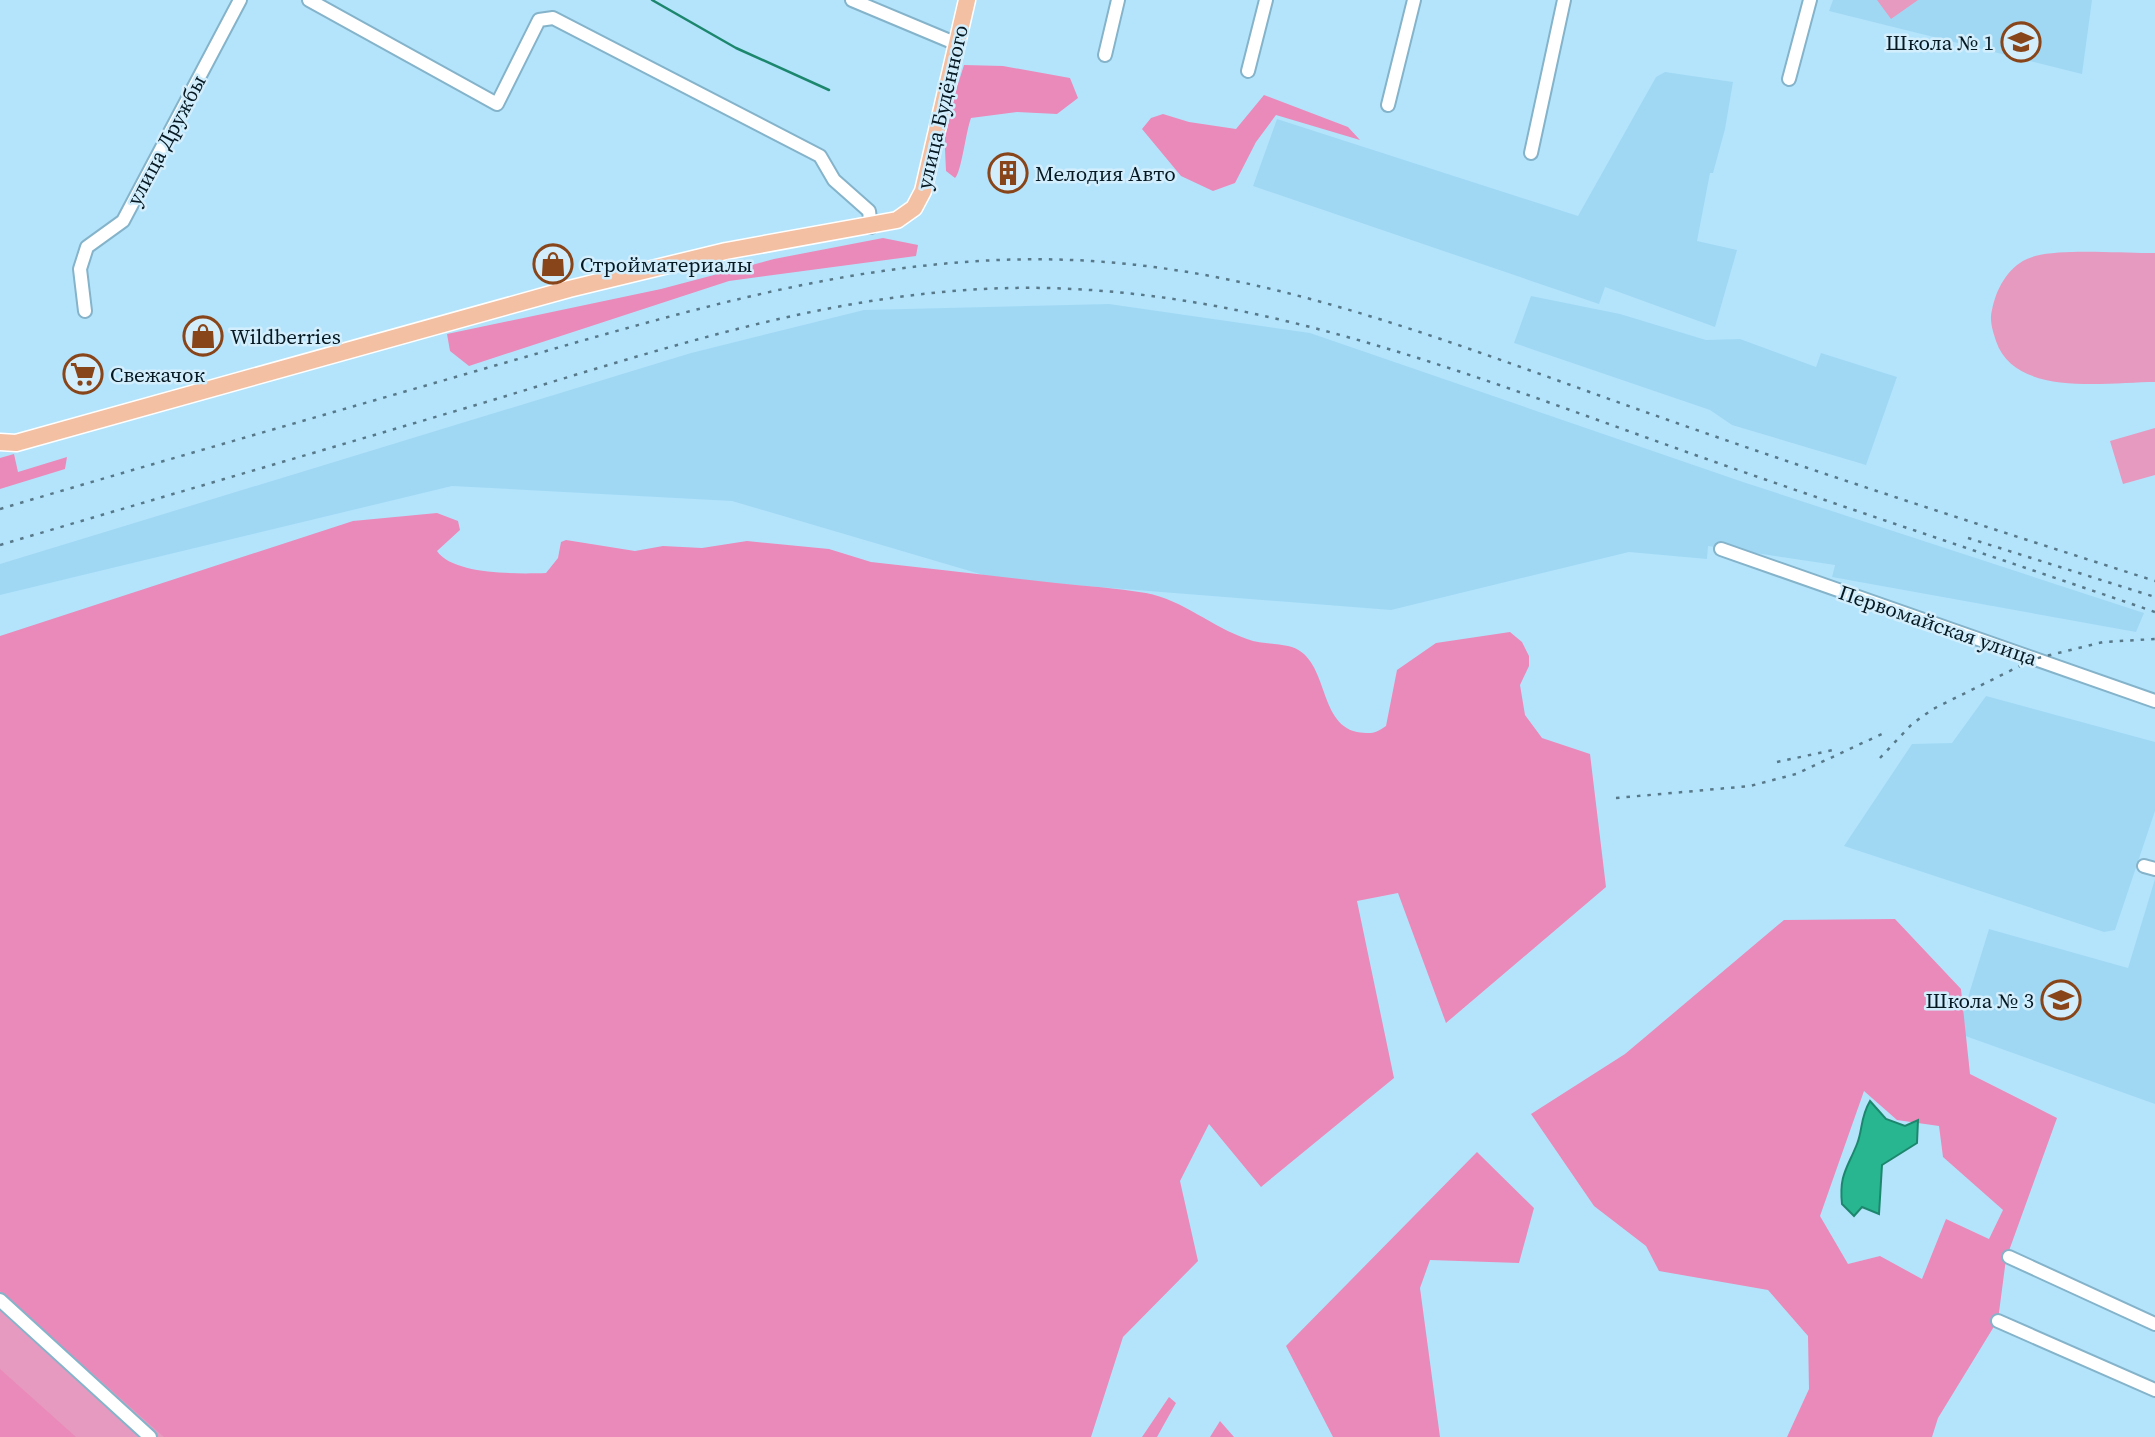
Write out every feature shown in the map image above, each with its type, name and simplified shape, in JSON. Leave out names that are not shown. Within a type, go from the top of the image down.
[{"type":"main road","name":"улица Будённого","points":[[0,442],[16,443],[569,289],[726,251],[871,227],[902,217],[918,202],[967,0]]},
{"type":"street","name":"улица Дружбы","points":[[85,311],[80,269],[87,247],[123,221],[240,0]]},
{"type":"street","points":[[309,0],[497,104],[539,20],[553,18],[820,156],[834,180],[869,211],[871,227]]},
{"type":"street","points":[[852,0],[957,44]]},
{"type":"street","points":[[1105,55],[1118,0]]},
{"type":"street","points":[[1248,71],[1266,0]]},
{"type":"street","points":[[1388,105],[1414,0]]},
{"type":"street","points":[[1531,153],[1564,0]]},
{"type":"street","points":[[1789,79],[1810,0]]},
{"type":"street","name":"Первомайская улица","points":[[1721,549],[2155,701]]},
{"type":"street","points":[[2009,1257],[2155,1324]]},
{"type":"street","points":[[0,1300],[150,1437]]},
{"type":"street","points":[[1998,1321],[2155,1390]]},
{"type":"shaded area","name":"Школа № 1","points":[[1833,0],[2092,0],[2082,74],[1829,11]]},
{"type":"shaded area","points":[[1877,0],[1918,0],[1891,19]]},
{"type":"shaded area","points":[[964,65],[1003,66],[1070,78],[1078,98],[1057,114],[1017,112],[971,118],[955,178],[946,171],[944,128]]},
{"type":"shaded area","points":[[1665,72],[1733,82],[1725,129],[1713,173],[1710,173],[1697,241],[1737,250],[1715,327],[1605,287],[1599,304],[1253,186],[1277,119],[1578,216],[1656,77]]},
{"type":"shaded area","points":[[1264,95],[1348,127],[1360,140],[1276,115],[1256,142],[1235,183],[1213,191],[1181,176],[1142,129],[1151,118],[1163,114],[1189,122],[1236,129]]},
{"type":"shaded area","points":[[883,238],[918,245],[916,256],[729,281],[469,366],[450,351],[447,334],[661,289],[774,259]]},
{"type":"shaded area","points":[[2053,253],[2155,253],[2155,382],[2065,383],[2042,379],[2022,371],[2006,359],[1996,341],[1991,314],[1996,295],[2004,280],[2020,263],[2038,255]]},
{"type":"shaded area","points":[[1531,296],[1620,314],[1706,340],[1740,339],[1816,367],[1821,353],[1897,377],[1866,465],[1732,425],[1710,410],[1514,343]]},
{"type":"shaded area","points":[[1109,304],[1310,333],[1743,482],[2144,613],[2136,632],[1832,577],[1835,565],[1708,546],[1707,559],[1629,552],[1391,610],[997,579],[732,501],[452,486],[0,595],[0,564],[691,353],[864,310]]},
{"type":"shaded area","points":[[2155,428],[2155,475],[2123,484],[2110,441]]},
{"type":"shaded area","points":[[14,454],[18,472],[67,457],[65,469],[0,489],[0,458]]},
{"type":"shaded area","points":[[437,513],[458,521],[460,530],[437,551],[457,565],[487,571],[546,573],[558,558],[561,542],[566,540],[635,551],[663,546],[702,548],[747,541],[829,549],[871,562],[1112,588],[1160,596],[1234,634],[1257,642],[1288,646],[1301,652],[1311,662],[1335,716],[1344,726],[1362,733],[1376,732],[1386,726],[1397,670],[1436,643],[1510,632],[1522,642],[1529,656],[1529,666],[1520,685],[1525,715],[1542,738],[1590,754],[1606,887],[1446,1023],[1398,893],[1357,901],[1394,1078],[1261,1187],[1209,1124],[1180,1181],[1198,1261],[1123,1337],[1091,1437],[164,1437],[0,1291],[0,636],[353,521]]},
{"type":"shaded area","points":[[1986,696],[2155,742],[2155,811],[2115,930],[2104,932],[1844,846],[1912,744],[1952,743]]},
{"type":"shaded area","name":"Школа № 3","points":[[2155,879],[2155,1104],[1957,1033],[1989,929],[2128,968]]},
{"type":"shaded area","points":[[1895,919],[1961,989],[1970,1074],[2057,1118],[2006,1259],[1998,1320],[1938,1418],[1932,1437],[1787,1437],[1809,1389],[1808,1336],[1768,1290],[1659,1271],[1646,1246],[1594,1206],[1531,1114],[1625,1054],[1784,920]],"holes":[[[1864,1091],[1897,1120],[1939,1126],[1943,1157],[2003,1210],[1989,1239],[1946,1219],[1922,1279],[1880,1256],[1848,1264],[1820,1216]]]},
{"type":"shaded area","points":[[1870,1101],[1886,1119],[1905,1126],[1918,1120],[1917,1143],[1882,1165],[1879,1214],[1862,1207],[1854,1216],[1842,1204],[1842,1186]]},
{"type":"shaded area","points":[[1477,1152],[1534,1208],[1519,1263],[1430,1260],[1420,1288],[1440,1437],[1333,1437],[1286,1346]]},
{"type":"shaded area","points":[[0,1284],[171,1437],[72,1437],[0,1373]]},
{"type":"shaded area","points":[[0,1369],[76,1437],[0,1437]]},
{"type":"shaded area","points":[[1169,1397],[1176,1403],[1157,1437],[1142,1437]]},
{"type":"shaded area","points":[[1220,1421],[1234,1437],[1210,1437]]},
{"type":"waterway","points":[[652,0],[736,48],[829,90]]},
{"type":"railway","points":[[0,509],[716,304],[865,274],[940,264],[1016,259],[1092,261],[1164,268],[1236,281],[1378,318],[1779,458],[2155,581]]},
{"type":"railway","points":[[0,545],[624,360],[762,323],[903,296],[974,289],[1046,288],[1133,294],[1219,307],[1388,349],[2155,612]]},
{"type":"railway","points":[[1968,538],[2155,597]]},
{"type":"railway","points":[[1880,758],[1912,724],[1933,709],[2034,659],[2103,642],[2155,639]]},
{"type":"railway","points":[[1616,798],[1750,786],[1796,774],[1884,733]]},
{"type":"railway","points":[[1777,762],[1833,750]]},
{"type":"place","name":"Школа № 1","points":[[2021,42]]},
{"type":"place","name":"Мелодия Авто","points":[[1008,173]]},
{"type":"place","name":"Стройматериалы","points":[[553,264]]},
{"type":"place","name":"Wildberries","points":[[203,336]]},
{"type":"place","name":"Свежачок","points":[[83,374]]},
{"type":"place","name":"Школа № 3","points":[[2061,1000]]}]
